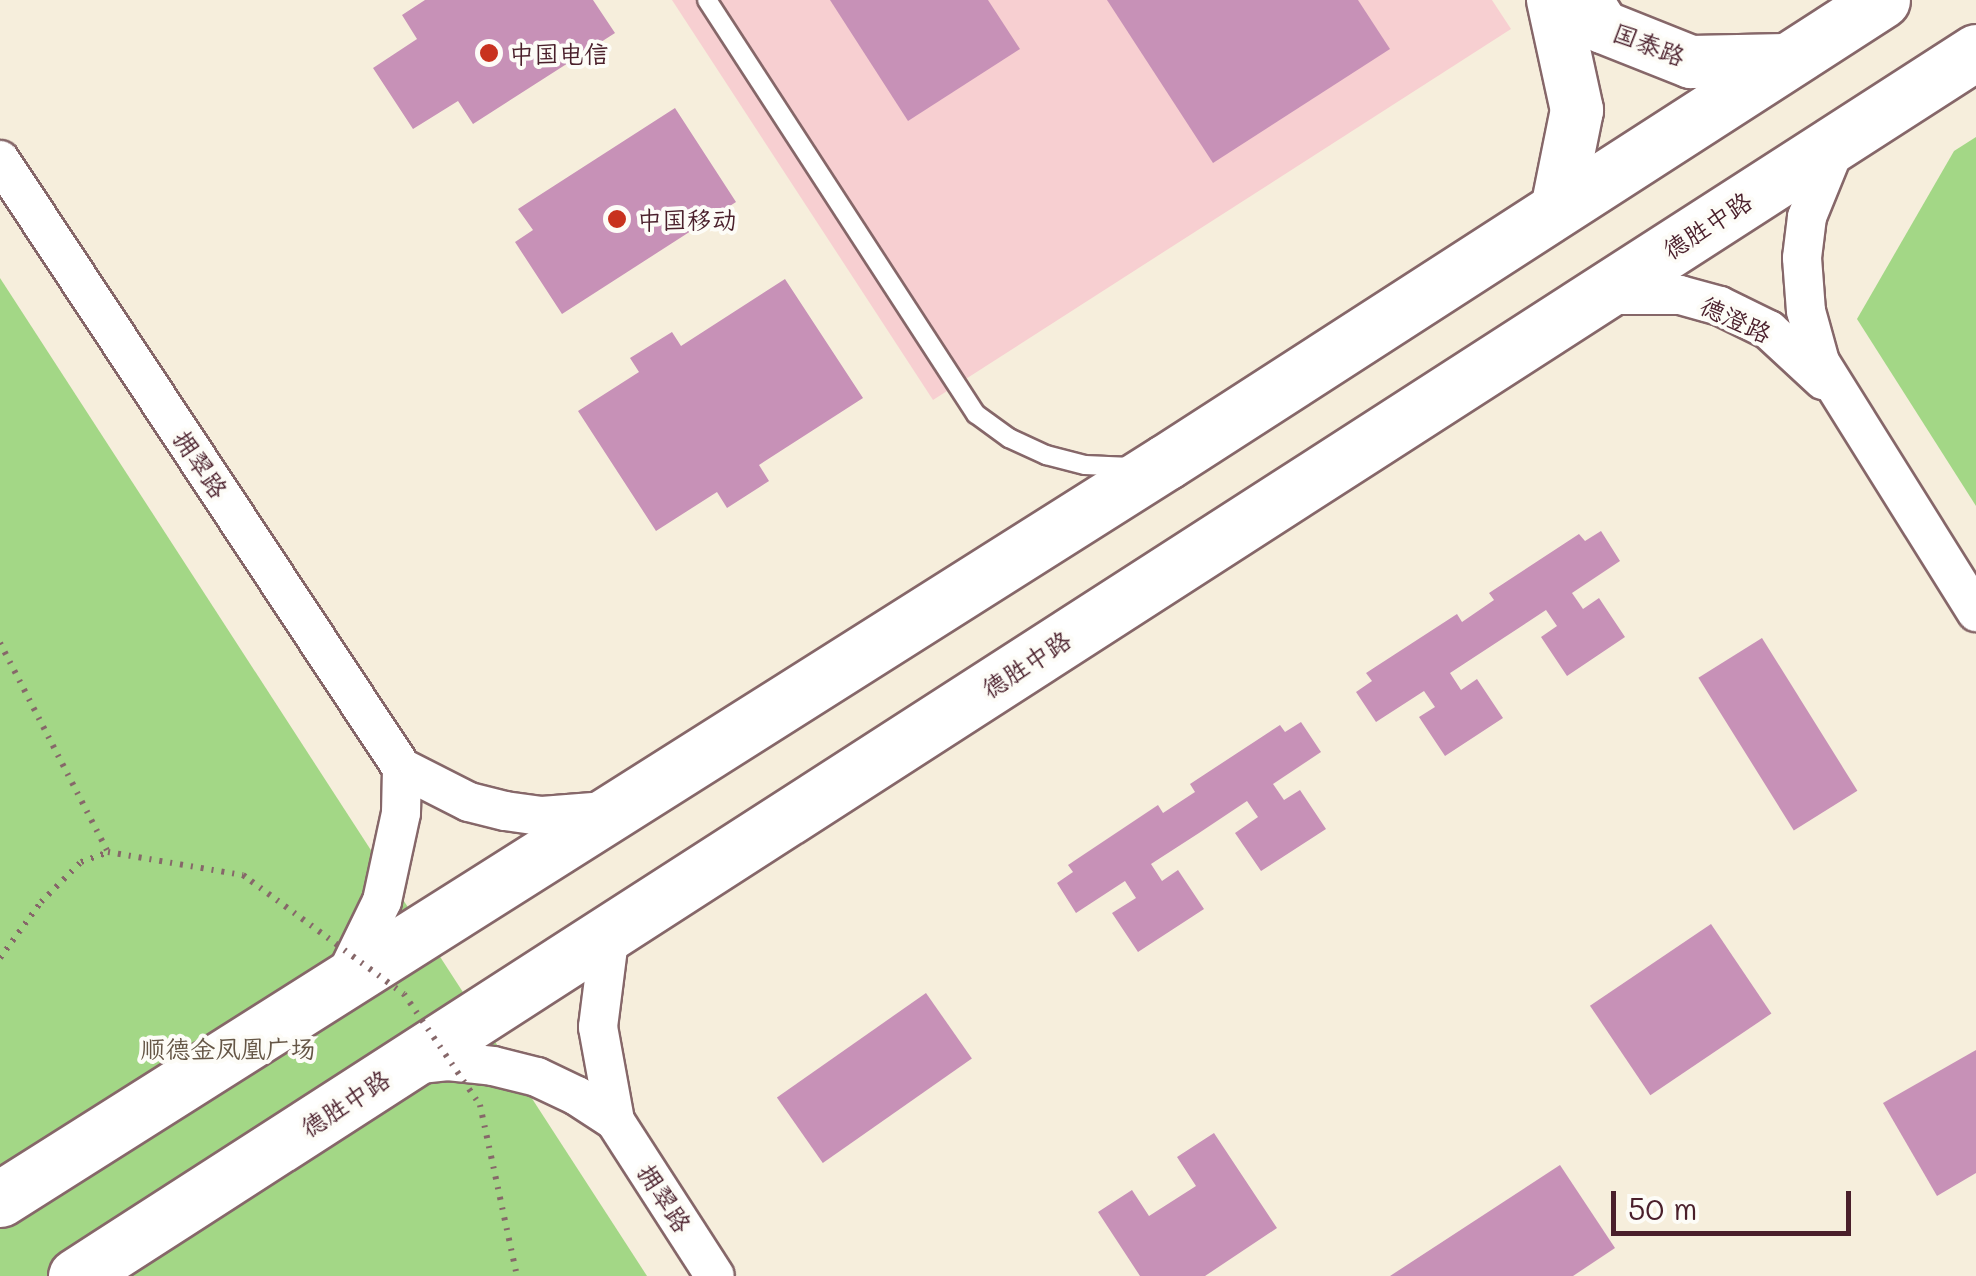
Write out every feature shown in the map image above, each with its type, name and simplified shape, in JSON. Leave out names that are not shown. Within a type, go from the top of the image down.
[{"type":"main road","points":[[0,1199],[1166,462],[1882,0]]},
{"type":"main road","name":"德胜中路","points":[[76,1276],[1976,52]]},
{"type":"street","points":[[1553,0],[1576,110],[1557,209]]},
{"type":"street","name":"国泰路","points":[[1586,0],[1603,27],[1691,62],[1786,60]]},
{"type":"street","name":"德澄路","points":[[1838,141],[1812,204],[1802,258],[1806,310],[1820,362],[1845,408],[1976,612]]},
{"type":"street","name":"拥翠路","points":[[0,160],[402,768]]},
{"type":"street","name":"德澄路","points":[[1598,296],[1639,292],[1680,295],[1720,306],[1770,330],[1812,365],[1845,408]]},
{"type":"street","points":[[343,982],[382,901],[401,813],[402,768],[434,787],[505,811],[580,815],[617,809]]},
{"type":"street","name":"拥翠路","points":[[610,932],[598,1027],[603,1075],[615,1121],[716,1276]]},
{"type":"street","name":"拥翠路","points":[[403,1065],[448,1062],[507,1070],[577,1096],[615,1121]]},
{"type":"lane","points":[[706,0],[976,414],[1034,450],[1085,466],[1126,467],[1166,462]]},
{"type":"path","points":[[0,643],[108,852]]},
{"type":"path","points":[[0,958],[41,902],[81,862],[108,852],[243,875],[404,994],[480,1104],[517,1276]]},
{"type":"shaded area","points":[[672,0],[1492,0],[1511,29],[933,400]]},
{"type":"green space","points":[[1976,137],[1976,506],[1857,319],[1954,151]]},
{"type":"green space","name":"顺德金凤凰广场","points":[[0,278],[647,1276],[0,1276]]},
{"type":"building","name":"中国电信","points":[[425,0],[593,0],[615,33],[473,124],[458,101],[413,129],[373,68],[417,39],[402,15]]},
{"type":"building","points":[[830,0],[988,0],[1020,49],[908,121]]},
{"type":"building","points":[[1107,0],[1358,0],[1390,49],[1213,163]]},
{"type":"building","name":"中国移动","points":[[675,108],[736,202],[562,314],[515,242],[533,230],[518,209]]},
{"type":"building","points":[[785,279],[863,398],[759,465],[769,481],[727,508],[717,492],[656,531],[578,411],[639,372],[630,358],[672,332],[681,346]]},
{"type":"building","points":[[1601,531],[1620,561],[1572,593],[1583,609],[1599,598],[1625,637],[1567,676],[1541,637],[1557,626],[1546,610],[1450,673],[1461,690],[1477,679],[1503,718],[1445,756],[1419,717],[1435,707],[1424,691],[1376,722],[1356,692],[1372,681],[1366,673],[1457,614],[1462,622],[1494,600],[1489,593],[1579,534],[1585,541]]},
{"type":"building","points":[[1762,638],[1857,791],[1794,830],[1698,678]]},
{"type":"building","points":[[1301,722],[1321,752],[1273,784],[1284,800],[1300,790],[1326,829],[1261,871],[1235,833],[1258,817],[1247,801],[1151,864],[1162,881],[1178,870],[1204,909],[1138,952],[1112,913],[1136,898],[1125,881],[1076,913],[1057,883],[1073,872],[1068,865],[1158,805],[1163,813],[1195,792],[1190,784],[1280,725],[1285,732]]},
{"type":"building","points":[[1711,924],[1771,1014],[1650,1095],[1590,1006]]},
{"type":"building","points":[[926,993],[972,1059],[823,1163],[777,1097]]},
{"type":"building","points":[[1976,1050],[1976,1173],[1937,1196],[1883,1103]]},
{"type":"building","points":[[1214,1133],[1277,1228],[1205,1276],[1140,1276],[1098,1212],[1132,1190],[1149,1216],[1196,1186],[1177,1157]]},
{"type":"building","points":[[1560,1165],[1615,1248],[1573,1276],[1390,1276]]},
{"type":"place","name":"中国电信","points":[[489,53]]},
{"type":"place","name":"中国移动","points":[[617,219]]}]
